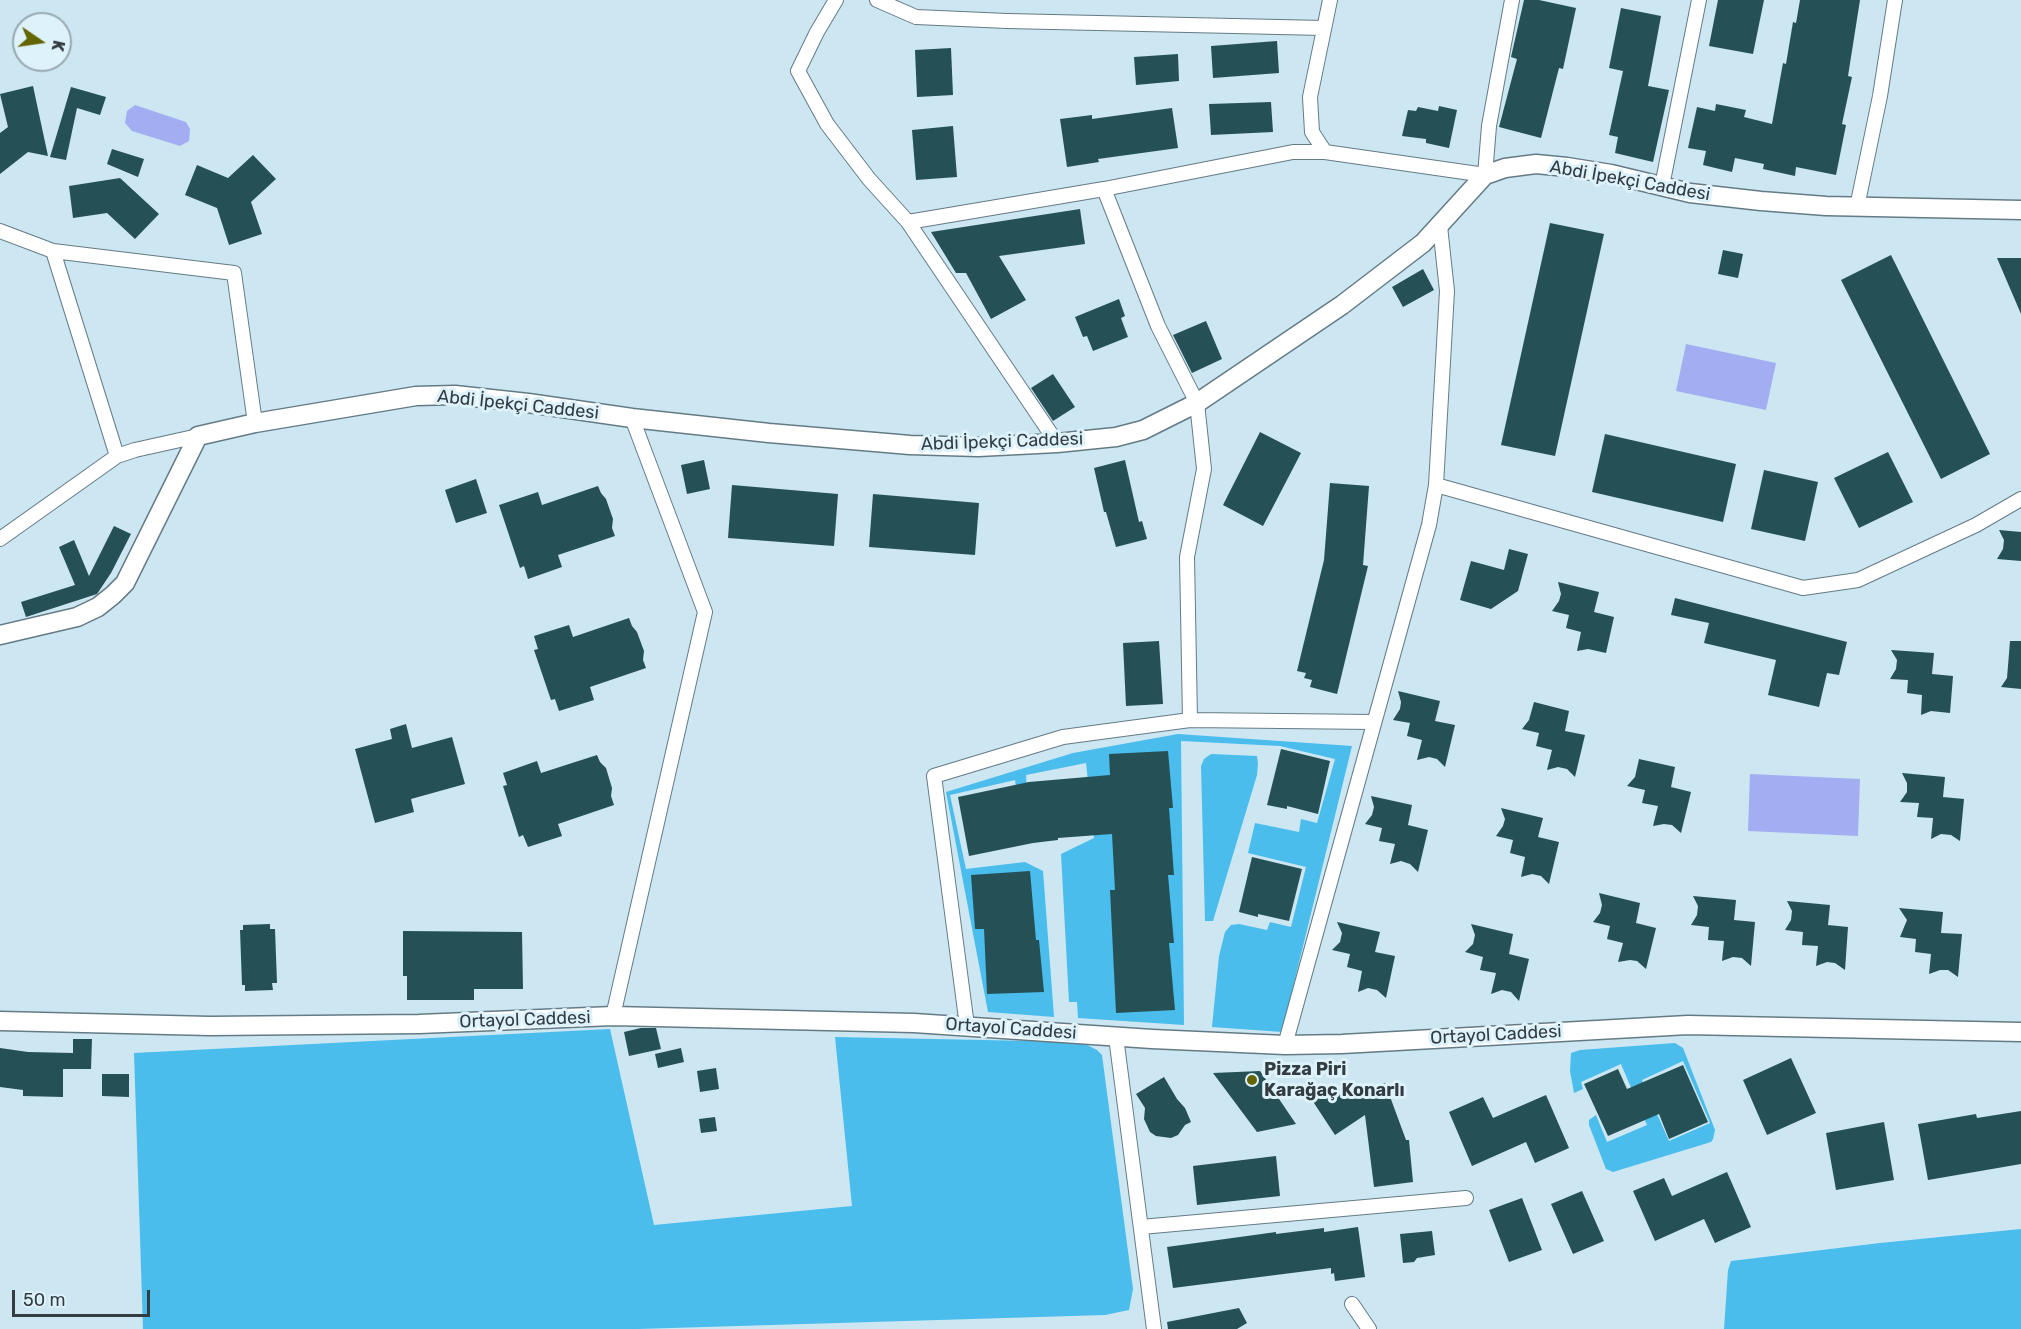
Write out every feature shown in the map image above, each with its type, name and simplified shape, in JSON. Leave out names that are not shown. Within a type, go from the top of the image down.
[{"type":"street","points":[[837,0],[817,32],[798,71],[827,124],[869,179],[908,222],[1057,443]]},
{"type":"street","points":[[877,0],[916,17],[1324,28]]},
{"type":"street","points":[[1325,152],[1312,132],[1310,97],[1330,0]]},
{"type":"street","points":[[908,222],[1104,189],[1293,152],[1325,152],[1485,175],[1489,126],[1512,0]]},
{"type":"street","points":[[1662,186],[1699,0]]},
{"type":"street","points":[[1857,207],[1880,96],[1895,0]]},
{"type":"street","name":"Abdi İpekçi Caddesi","points":[[198,436],[255,423],[416,396],[455,395],[528,402],[632,418],[910,445],[978,447],[1116,437],[1143,430],[1197,404],[1342,305],[1423,243],[1485,175],[1505,168],[1536,164],[1611,174],[1716,197],[1826,206],[2021,210]]},
{"type":"street","points":[[1104,189],[1158,326],[1197,404],[1204,470],[1187,557],[1190,720]]},
{"type":"street","points":[[1285,1045],[1429,525],[1436,484],[1447,291],[1440,226]]},
{"type":"street","points":[[0,231],[53,251],[234,273],[255,423]]},
{"type":"street","points":[[53,251],[117,456]]},
{"type":"street","points":[[613,1016],[705,612],[632,418]]},
{"type":"street","points":[[0,539],[117,456],[198,436]]},
{"type":"street","points":[[0,636],[77,618],[98,607],[113,595],[129,574],[198,436]]},
{"type":"street","points":[[1436,484],[1803,588],[1858,580],[1976,525],[2021,499]]},
{"type":"street","points":[[967,1026],[934,776],[1063,737],[1190,720],[1374,722]]},
{"type":"street","name":"Ortayol Caddesi","points":[[0,1021],[233,1026],[419,1024],[613,1016],[967,1026],[1116,1037],[1285,1045],[1342,1044],[1688,1025],[2021,1032]]},
{"type":"street","points":[[1116,1037],[1154,1329]]},
{"type":"street","points":[[1141,1227],[1466,1198]]},
{"type":"street","points":[[1352,1304],[1369,1329]]},
{"type":"shaded area","points":[[135,105],[186,122],[190,129],[189,141],[180,146],[132,131],[125,123],[127,111]]},
{"type":"shaded area","points":[[1686,344],[1776,363],[1766,410],[1676,391]]},
{"type":"shaded area","points":[[1178,734],[1352,746],[1282,1032],[1212,1027],[1219,956],[1225,932],[1231,925],[1239,924],[1267,930],[1270,922],[1291,927],[1306,867],[1248,853],[1255,823],[1299,832],[1301,819],[1317,823],[1335,759],[1280,746],[1181,741],[1184,1025],[1078,1018],[1077,1002],[1069,1002],[1061,854],[1094,838],[1086,763],[1026,775],[1030,841],[1024,843],[1015,780],[950,795],[966,869],[1025,862],[1043,871],[1054,1017],[988,1012],[946,792],[1073,753]]},
{"type":"shaded area","points":[[1211,754],[1257,756],[1258,764],[1257,775],[1213,921],[1205,921],[1201,766],[1204,759]]},
{"type":"shaded area","points":[[1750,774],[1860,779],[1858,836],[1748,831]]},
{"type":"shaded area","points":[[610,1029],[654,1225],[852,1206],[835,1037],[1081,1042],[1097,1050],[1102,1055],[1133,1289],[1129,1310],[1105,1315],[638,1329],[143,1329],[134,1053]]},
{"type":"shaded area","points":[[1675,1043],[1683,1048],[1715,1130],[1711,1142],[1613,1172],[1606,1169],[1589,1120],[1596,1115],[1607,1142],[1647,1125],[1621,1064],[1581,1082],[1583,1089],[1574,1093],[1570,1071],[1571,1053],[1580,1050]],"holes":[[[1683,1061],[1710,1123],[1669,1141],[1642,1080]]]},
{"type":"shaded area","points":[[2021,1229],[2021,1329],[1724,1329],[1728,1270],[1731,1261]]},
{"type":"building","points":[[1524,0],[1539,0],[1576,8],[1563,69],[1559,68],[1541,138],[1499,127],[1517,59],[1511,57]]},
{"type":"building","points":[[1718,0],[1764,0],[1753,54],[1709,46]]},
{"type":"building","points":[[1800,0],[1860,0],[1848,76],[1852,77],[1842,124],[1846,125],[1836,175],[1796,167],[1795,176],[1763,169],[1764,164],[1735,158],[1732,172],[1703,165],[1706,151],[1688,148],[1697,107],[1715,111],[1716,104],[1746,110],[1744,117],[1772,124],[1783,63],[1786,64],[1793,22],[1796,23]]},
{"type":"building","points":[[1621,8],[1661,16],[1648,86],[1669,90],[1653,162],[1615,153],[1618,137],[1609,135],[1623,71],[1609,68]]},
{"type":"building","points":[[1277,41],[1279,73],[1213,78],[1211,46]]},
{"type":"building","points":[[951,48],[953,95],[917,97],[915,50]]},
{"type":"building","points":[[1178,54],[1179,81],[1136,85],[1134,57]]},
{"type":"building","points":[[33,86],[48,156],[28,152],[0,174],[0,133],[8,127],[0,94]]},
{"type":"building","points":[[71,87],[106,97],[100,115],[77,108],[66,160],[50,157]]},
{"type":"building","points":[[1271,102],[1273,132],[1211,135],[1209,104]]},
{"type":"building","points":[[1439,106],[1457,110],[1449,148],[1426,143],[1426,139],[1402,136],[1408,110],[1416,111],[1418,107],[1438,111]]},
{"type":"building","points":[[1172,108],[1178,148],[1098,159],[1099,162],[1067,167],[1060,119],[1092,115],[1092,119]]},
{"type":"building","points":[[953,126],[957,177],[916,180],[912,130]]},
{"type":"building","points":[[112,149],[144,159],[138,177],[107,164]]},
{"type":"building","points":[[253,155],[276,179],[251,202],[262,234],[229,245],[217,208],[185,195],[197,165],[228,178]]},
{"type":"building","points":[[120,178],[159,214],[135,239],[107,213],[73,218],[69,186]]},
{"type":"building","points":[[1080,209],[1085,244],[999,256],[1026,300],[991,319],[966,273],[956,273],[931,232]]},
{"type":"building","points":[[1550,223],[1604,234],[1555,456],[1501,445]]},
{"type":"building","points":[[1723,250],[1743,254],[1738,278],[1718,274]]},
{"type":"building","points":[[1891,255],[1990,454],[1941,479],[1841,280]]},
{"type":"building","points":[[1997,258],[2021,258],[2021,314]]},
{"type":"building","points":[[1423,269],[1434,290],[1403,307],[1392,287]]},
{"type":"building","points":[[1119,299],[1125,316],[1121,318],[1128,337],[1093,351],[1087,336],[1083,337],[1075,317]]},
{"type":"building","points":[[1206,321],[1222,359],[1192,373],[1173,335]]},
{"type":"building","points":[[1053,374],[1075,407],[1053,421],[1031,388]]},
{"type":"building","points":[[1260,432],[1301,453],[1263,526],[1223,505]]},
{"type":"building","points":[[1605,434],[1736,464],[1723,522],[1592,492]]},
{"type":"building","points":[[1888,452],[1913,502],[1859,528],[1834,478]]},
{"type":"building","points":[[704,460],[710,489],[687,494],[681,465]]},
{"type":"building","points":[[1125,460],[1139,522],[1142,521],[1147,539],[1116,547],[1106,512],[1104,512],[1094,468]]},
{"type":"building","points":[[1764,470],[1818,482],[1805,541],[1751,529]]},
{"type":"building","points":[[476,479],[487,513],[456,523],[445,490]]},
{"type":"building","points":[[1330,483],[1369,486],[1363,565],[1368,566],[1337,694],[1310,687],[1312,680],[1304,678],[1306,673],[1297,671],[1324,560]]},
{"type":"building","points":[[732,485],[838,494],[834,546],[728,538]]},
{"type":"building","points":[[598,486],[606,499],[613,519],[612,528],[615,536],[558,555],[562,567],[528,579],[524,566],[520,568],[499,505],[538,492],[542,505]]},
{"type":"building","points":[[873,494],[979,503],[975,555],[869,547]]},
{"type":"building","points":[[114,526],[131,534],[111,573],[97,594],[26,617],[21,602],[75,585],[59,547],[74,540],[89,576]]},
{"type":"building","points":[[1999,530],[2021,532],[2021,561],[1997,559],[2003,549],[2004,540]]},
{"type":"building","points":[[1509,549],[1528,554],[1518,591],[1491,609],[1460,600],[1471,561],[1504,570]]},
{"type":"building","points":[[1558,582],[1599,592],[1594,612],[1614,617],[1606,653],[1588,649],[1577,651],[1581,632],[1566,628],[1569,615],[1552,611],[1561,594]]},
{"type":"building","points":[[1675,598],[1847,642],[1839,675],[1827,673],[1819,707],[1768,695],[1776,660],[1704,643],[1709,623],[1671,615]]},
{"type":"building","points":[[629,618],[644,651],[643,660],[646,668],[590,687],[594,700],[559,711],[555,699],[551,700],[534,650],[538,649],[534,636],[569,625],[573,637]]},
{"type":"building","points":[[1159,641],[1163,704],[1126,706],[1123,643]]},
{"type":"building","points":[[2010,641],[2021,641],[2021,689],[2001,687],[2007,678]]},
{"type":"building","points":[[1891,650],[1934,653],[1932,674],[1953,676],[1950,713],[1931,711],[1921,715],[1922,695],[1907,693],[1908,680],[1890,679],[1896,669],[1897,660]]},
{"type":"building","points":[[1398,691],[1440,701],[1435,721],[1455,725],[1445,767],[1437,759],[1429,757],[1417,760],[1422,740],[1407,736],[1410,723],[1393,720],[1400,709]]},
{"type":"building","points":[[1534,702],[1569,711],[1565,731],[1585,735],[1575,777],[1567,769],[1558,767],[1547,770],[1552,750],[1536,746],[1539,733],[1522,729],[1529,720]]},
{"type":"building","points":[[406,724],[412,748],[452,737],[465,784],[411,799],[414,812],[375,823],[355,749],[392,739],[390,729]]},
{"type":"building","points":[[1281,749],[1330,761],[1318,814],[1287,806],[1287,809],[1267,805]]},
{"type":"building","points":[[1168,751],[1173,808],[1169,808],[1174,875],[1168,875],[1174,943],[1169,943],[1175,1010],[1116,1013],[1110,890],[1115,890],[1112,834],[1058,838],[1058,840],[969,856],[958,797],[1029,782],[1110,775],[1109,754]]},
{"type":"building","points":[[597,755],[606,768],[614,805],[558,824],[562,836],[528,847],[523,835],[519,837],[503,786],[507,785],[503,773],[537,761],[541,773]]},
{"type":"building","points":[[1639,759],[1675,767],[1671,787],[1691,792],[1681,833],[1672,825],[1653,826],[1658,806],[1642,803],[1645,790],[1627,786],[1635,777]]},
{"type":"building","points":[[1902,773],[1945,777],[1943,797],[1964,799],[1960,841],[1951,835],[1941,834],[1931,839],[1933,818],[1917,817],[1919,803],[1900,802],[1907,792],[1907,783]]},
{"type":"building","points":[[1371,796],[1412,805],[1408,825],[1428,830],[1418,872],[1410,864],[1401,861],[1390,864],[1395,844],[1379,841],[1382,828],[1365,824],[1372,815],[1374,807]]},
{"type":"building","points":[[1501,808],[1543,818],[1538,837],[1559,842],[1549,884],[1541,876],[1532,874],[1521,877],[1525,857],[1510,853],[1513,840],[1496,836],[1505,819]]},
{"type":"building","points":[[1252,857],[1302,869],[1289,921],[1239,912]]},
{"type":"building","points":[[1030,871],[1036,940],[1039,940],[1044,992],[987,994],[984,929],[975,929],[971,875]]},
{"type":"building","points":[[1599,893],[1640,903],[1636,923],[1656,928],[1646,969],[1637,961],[1618,962],[1623,943],[1607,939],[1610,926],[1593,922],[1600,913],[1602,905]]},
{"type":"building","points":[[1693,896],[1736,900],[1734,920],[1755,922],[1751,966],[1742,958],[1733,957],[1722,961],[1724,941],[1708,940],[1709,927],[1691,925],[1697,915],[1698,906]]},
{"type":"building","points":[[1787,901],[1830,905],[1828,925],[1848,927],[1845,970],[1835,963],[1827,962],[1816,966],[1818,946],[1802,945],[1803,932],[1785,930],[1791,920],[1792,911]]},
{"type":"building","points":[[1899,908],[1943,912],[1941,933],[1962,934],[1958,977],[1948,970],[1929,974],[1931,954],[1915,952],[1916,939],[1900,937],[1907,920]]},
{"type":"building","points":[[1337,922],[1380,932],[1375,952],[1395,956],[1386,998],[1377,990],[1368,988],[1358,992],[1362,971],[1347,967],[1350,954],[1332,950],[1340,942],[1342,933]]},
{"type":"building","points":[[270,924],[270,929],[275,929],[277,983],[272,983],[273,990],[245,991],[245,985],[242,985],[240,930],[243,930],[243,925]]},
{"type":"building","points":[[1471,924],[1513,934],[1509,954],[1529,959],[1519,1001],[1511,992],[1502,990],[1491,994],[1496,973],[1480,970],[1483,957],[1465,952],[1473,944],[1475,935]]},
{"type":"building","points":[[403,931],[522,932],[523,989],[474,989],[474,1000],[407,1000],[407,976],[403,976]]},
{"type":"building","points":[[641,1028],[656,1028],[661,1049],[629,1056],[624,1032]]},
{"type":"building","points":[[73,1039],[92,1039],[91,1069],[63,1069],[63,1097],[23,1096],[23,1090],[0,1087],[0,1048],[28,1052],[73,1053]]},
{"type":"building","points":[[681,1048],[684,1062],[658,1068],[655,1054]]},
{"type":"building","points":[[1791,1058],[1816,1113],[1767,1135],[1743,1080]]},
{"type":"building","points":[[1683,1065],[1708,1122],[1669,1139],[1659,1114],[1608,1136],[1584,1084],[1618,1069],[1627,1089]]},
{"type":"building","points":[[716,1068],[719,1089],[700,1092],[697,1071]]},
{"type":"building","points":[[1260,1071],[1296,1124],[1257,1132],[1213,1073]]},
{"type":"building","points":[[102,1074],[129,1074],[129,1097],[102,1096]]},
{"type":"building","points":[[1164,1077],[1185,1108],[1191,1122],[1185,1125],[1178,1135],[1171,1138],[1156,1136],[1150,1132],[1144,1119],[1145,1108],[1136,1094]]},
{"type":"building","points":[[1385,1083],[1406,1140],[1409,1140],[1413,1182],[1374,1187],[1365,1115],[1335,1135],[1312,1100],[1336,1085],[1344,1098]]},
{"type":"building","points":[[1546,1095],[1569,1148],[1535,1163],[1526,1142],[1472,1166],[1449,1112],[1483,1097],[1493,1118]]},
{"type":"building","points":[[2021,1111],[2021,1164],[1928,1180],[1918,1124],[1976,1114],[1977,1118]]},
{"type":"building","points":[[715,1117],[717,1131],[701,1133],[699,1119]]},
{"type":"building","points":[[1884,1122],[1894,1180],[1836,1190],[1826,1133]]},
{"type":"building","points":[[1276,1156],[1280,1196],[1197,1205],[1193,1166]]},
{"type":"building","points":[[1727,1172],[1751,1227],[1715,1243],[1704,1219],[1655,1241],[1633,1191],[1664,1178],[1672,1196]]},
{"type":"building","points":[[1582,1191],[1604,1241],[1573,1254],[1551,1204]]},
{"type":"building","points":[[1522,1198],[1542,1250],[1509,1262],[1489,1210]]},
{"type":"building","points":[[1358,1227],[1365,1277],[1335,1281],[1331,1268],[1173,1288],[1167,1247],[1276,1232],[1276,1234],[1324,1228],[1324,1232]]},
{"type":"building","points":[[1432,1231],[1435,1255],[1403,1263],[1400,1234]]},
{"type":"building","points":[[1239,1308],[1247,1323],[1237,1329],[1168,1329],[1167,1322]]},
{"type":"place","name":"Pizza Piri Karağaç Konarlı","points":[[1252,1080]]}]
